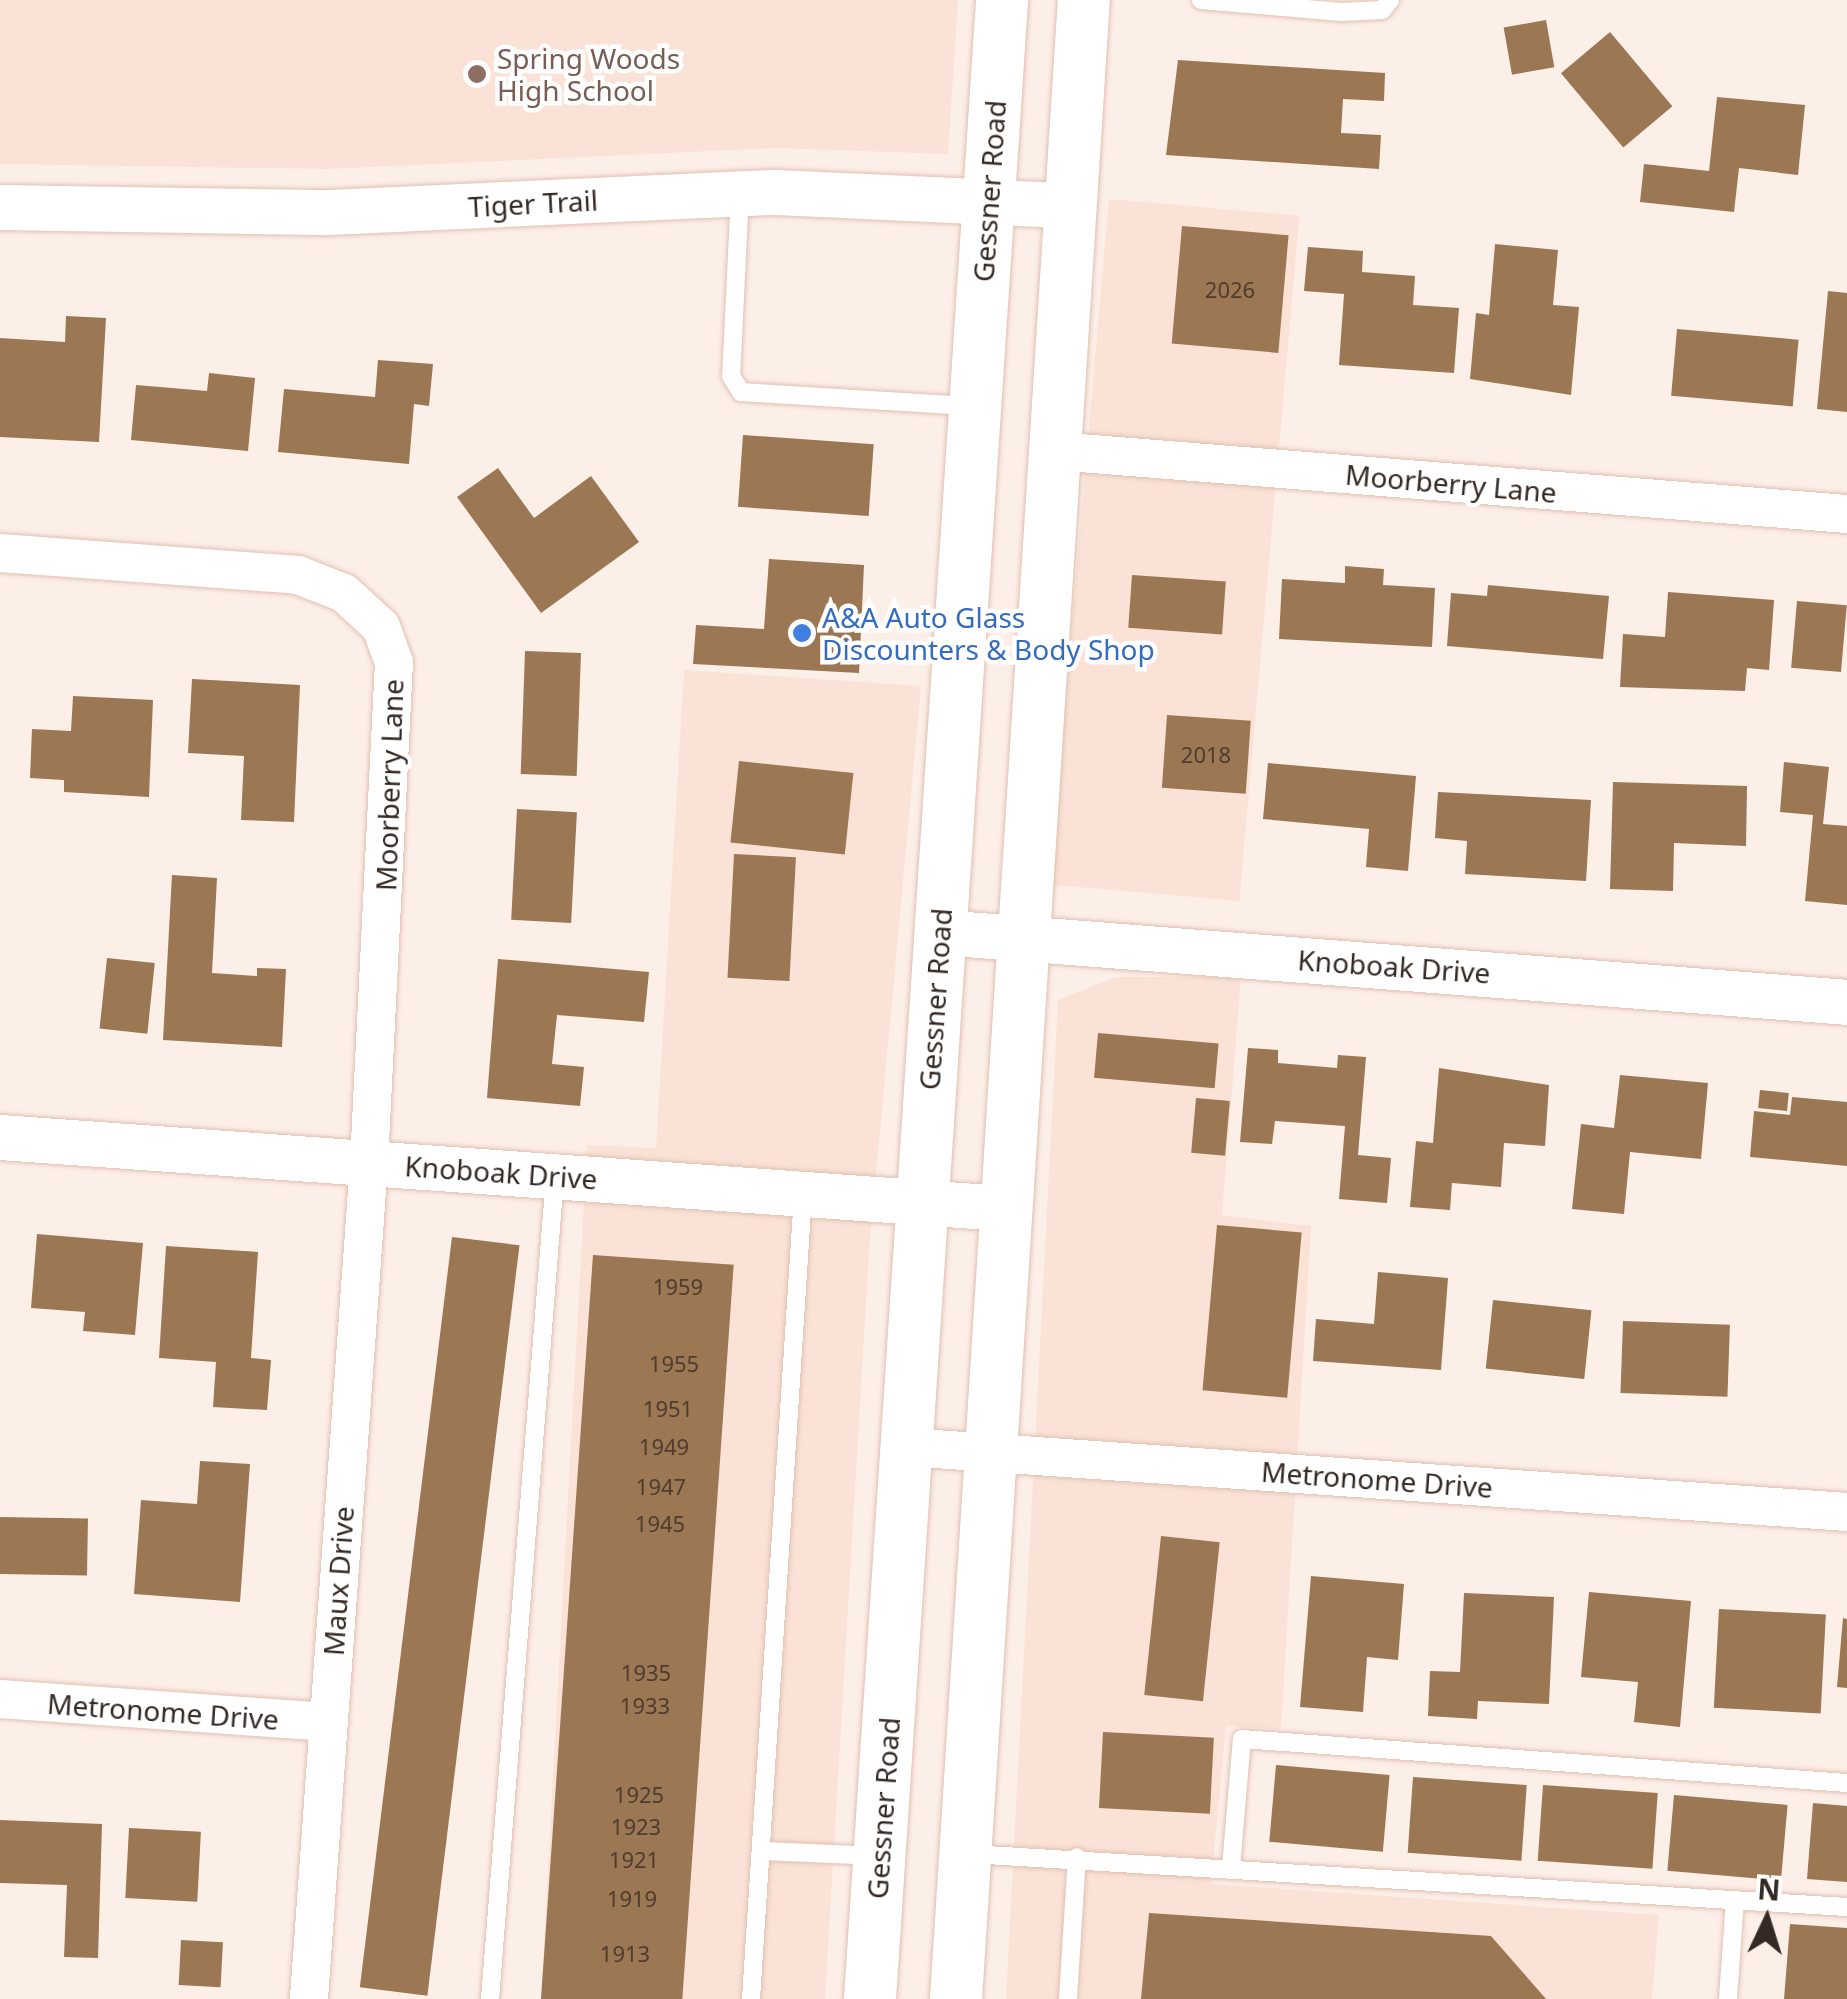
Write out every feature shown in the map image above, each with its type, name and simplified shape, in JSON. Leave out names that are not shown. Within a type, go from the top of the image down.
[{"type":"main road","name":"Gessner Road","points":[[870,1999],[1002,0]]},
{"type":"main road","points":[[956,1999],[1002,1208],[1024,937],[1056,451],[1067,204],[1084,0]]},
{"type":"main road","points":[[880,1856],[964,1854]]},
{"type":"street","name":"Tiger Trail","points":[[0,207],[329,212],[740,194],[988,198],[1067,204]]},
{"type":"street","name":"Moorberry Lane","points":[[1056,451],[1847,514]]},
{"type":"street","name":"Moorberry Lane","points":[[0,553],[298,575],[344,593],[381,627],[394,662],[396,704],[369,1163]]},
{"type":"street","name":"Knoboak Drive","points":[[940,932],[1847,1002]]},
{"type":"street","name":"Knoboak Drive","points":[[0,1137],[1002,1208]]},
{"type":"street","name":"Maux Drive","points":[[309,1999],[369,1163]]},
{"type":"street","name":"Metronome Drive","points":[[906,1447],[1847,1512]]},
{"type":"street","name":"Metronome Drive","points":[[0,1699],[327,1722]]},
{"type":"lane","points":[[1201,0],[1341,12],[1382,10],[1390,0]]},
{"type":"lane","points":[[740,194],[731,376],[741,392],[974,406]]},
{"type":"lane","points":[[490,1999],[556,1176]]},
{"type":"lane","points":[[751,1999],[803,1194]]},
{"type":"lane","points":[[1231,1867],[1242,1739],[1847,1783]]},
{"type":"lane","points":[[760,1851],[880,1856]]},
{"type":"lane","points":[[964,1854],[1077,1857],[1847,1907]]},
{"type":"lane","points":[[1068,1999],[1077,1857]]},
{"type":"lane","points":[[1728,1999],[1735,1900]]},
{"type":"shaded area","name":"Spring Woods High School","points":[[0,0],[958,0],[948,154],[776,148],[328,169],[0,164]]},
{"type":"shaded area","points":[[1109,199],[1299,216],[1239,901],[1049,884]]},
{"type":"shaded area","points":[[684,670],[921,686],[869,1251],[825,1999],[541,1999],[587,1145],[656,1148]]},
{"type":"shaded area","points":[[1116,977],[1241,977],[1222,1215],[1311,1226],[1281,1729],[1226,1726],[1211,1884],[1659,1915],[1652,1999],[1006,1999],[1058,1000]]},
{"type":"building","points":[[1546,20],[1554,67],[1512,75],[1504,27]]},
{"type":"building","points":[[1610,32],[1672,106],[1623,147],[1561,73]]},
{"type":"building","points":[[1178,60],[1385,73],[1384,101],[1343,99],[1341,133],[1381,135],[1379,169],[1166,155]]},
{"type":"building","points":[[1717,97],[1805,105],[1798,175],[1739,168],[1734,212],[1640,202],[1644,164],[1709,171]]},
{"type":"building","points":[[1182,226],[1289,235],[1278,353],[1172,344]]},
{"type":"building","points":[[1495,244],[1558,250],[1553,305],[1579,307],[1571,395],[1470,379],[1476,313],[1489,315]]},
{"type":"building","points":[[1308,247],[1363,251],[1362,272],[1415,276],[1413,305],[1459,308],[1454,373],[1339,365],[1344,294],[1304,291]]},
{"type":"building","points":[[1828,291],[1847,293],[1847,412],[1817,409]]},
{"type":"building","points":[[66,316],[106,318],[99,442],[0,437],[0,338],[65,342]]},
{"type":"building","points":[[1677,329],[1799,340],[1793,406],[1671,396]]},
{"type":"building","points":[[378,360],[433,364],[429,406],[414,404],[409,464],[278,452],[284,389],[375,397]]},
{"type":"building","points":[[209,373],[255,378],[248,451],[131,440],[136,385],[207,391]]},
{"type":"building","points":[[743,435],[874,444],[869,516],[738,507]]},
{"type":"building","points":[[498,468],[534,518],[591,476],[639,542],[541,613],[457,497]]},
{"type":"building","points":[[769,559],[864,565],[859,673],[693,664],[696,625],[764,629]]},
{"type":"building","points":[[1345,566],[1384,569],[1383,585],[1435,588],[1432,647],[1279,639],[1282,579],[1345,583]]},
{"type":"building","points":[[1132,575],[1226,582],[1222,634],[1128,628]]},
{"type":"building","points":[[1488,585],[1609,596],[1603,659],[1447,646],[1451,593],[1487,596]]},
{"type":"building","points":[[1668,592],[1774,600],[1769,670],[1747,668],[1745,691],[1620,687],[1623,634],[1665,637]]},
{"type":"building","points":[[1797,601],[1847,605],[1841,672],[1791,668]]},
{"type":"building","points":[[525,651],[581,653],[577,776],[521,774]]},
{"type":"building","points":[[192,679],[300,685],[294,822],[241,820],[244,756],[188,753]]},
{"type":"building","points":[[73,696],[153,700],[149,797],[64,792],[64,780],[30,778],[32,729],[71,731]]},
{"type":"building","points":[[1167,715],[1251,721],[1246,794],[1162,788]]},
{"type":"building","points":[[739,761],[853,773],[845,855],[730,843]]},
{"type":"building","points":[[1784,762],[1829,767],[1823,824],[1847,826],[1847,905],[1805,901],[1813,815],[1780,812]]},
{"type":"building","points":[[1268,763],[1416,776],[1408,871],[1366,867],[1369,829],[1263,819]]},
{"type":"building","points":[[1613,782],[1747,786],[1746,846],[1674,843],[1673,891],[1610,889]]},
{"type":"building","points":[[1438,792],[1591,800],[1586,881],[1465,874],[1467,841],[1435,838]]},
{"type":"building","points":[[517,809],[577,812],[571,923],[511,920]]},
{"type":"building","points":[[734,854],[796,857],[789,981],[728,978]]},
{"type":"building","points":[[172,875],[217,878],[212,973],[257,976],[257,968],[286,969],[282,1047],[163,1040]]},
{"type":"building","points":[[107,958],[155,963],[147,1034],[100,1029]]},
{"type":"building","points":[[498,959],[649,972],[644,1022],[557,1015],[552,1064],[584,1067],[580,1106],[487,1098]]},
{"type":"building","points":[[1098,1033],[1219,1044],[1215,1088],[1094,1078]]},
{"type":"building","points":[[1248,1048],[1278,1050],[1278,1063],[1337,1068],[1338,1055],[1366,1057],[1358,1155],[1391,1158],[1387,1203],[1339,1199],[1345,1126],[1275,1121],[1272,1144],[1240,1142]]},
{"type":"building","points":[[1439,1068],[1549,1085],[1545,1146],[1504,1143],[1501,1187],[1452,1183],[1450,1210],[1410,1207],[1416,1141],[1433,1143]]},
{"type":"building","points":[[1620,1075],[1708,1083],[1701,1159],[1630,1152],[1624,1214],[1572,1209],[1581,1124],[1614,1128]]},
{"type":"building","points":[[1760,1090],[1789,1093],[1787,1111],[1758,1108]]},
{"type":"building","points":[[1792,1097],[1847,1102],[1847,1166],[1750,1157],[1754,1111],[1790,1115]]},
{"type":"building","points":[[1196,1098],[1230,1101],[1225,1156],[1191,1153]]},
{"type":"building","points":[[1217,1225],[1302,1232],[1287,1398],[1203,1390]]},
{"type":"building","points":[[37,1234],[143,1243],[135,1335],[83,1331],[85,1312],[31,1308]]},
{"type":"building","points":[[452,1237],[519,1245],[427,1996],[360,1987]]},
{"type":"building","points":[[166,1246],[258,1252],[251,1358],[271,1360],[267,1410],[213,1407],[216,1362],[159,1358]]},
{"type":"building","points":[[593,1255],[734,1265],[682,1999],[541,1999]]},
{"type":"building","points":[[1378,1272],[1448,1278],[1441,1370],[1313,1361],[1316,1319],[1374,1324]]},
{"type":"building","points":[[1493,1300],[1591,1310],[1584,1379],[1486,1369]]},
{"type":"building","points":[[1623,1321],[1730,1325],[1727,1397],[1620,1393]]},
{"type":"building","points":[[200,1461],[250,1464],[240,1602],[134,1594],[141,1500],[197,1504]]},
{"type":"building","points":[[0,1517],[88,1519],[87,1576],[0,1574]]},
{"type":"building","points":[[1161,1536],[1220,1542],[1203,1701],[1144,1695]]},
{"type":"building","points":[[1311,1576],[1404,1584],[1398,1660],[1367,1657],[1363,1712],[1300,1707]]},
{"type":"building","points":[[1589,1592],[1691,1601],[1680,1727],[1634,1722],[1638,1682],[1581,1677]]},
{"type":"building","points":[[1464,1593],[1554,1597],[1549,1704],[1478,1701],[1477,1719],[1428,1716],[1430,1671],[1460,1672]]},
{"type":"building","points":[[1719,1609],[1826,1615],[1821,1713],[1714,1708]]},
{"type":"building","points":[[1843,1618],[1847,1619],[1847,1688],[1837,1687]]},
{"type":"building","points":[[1103,1732],[1214,1738],[1210,1814],[1099,1808]]},
{"type":"building","points":[[1276,1765],[1390,1775],[1383,1852],[1269,1842]]},
{"type":"building","points":[[1413,1777],[1527,1785],[1521,1861],[1408,1853]]},
{"type":"building","points":[[1543,1785],[1658,1793],[1652,1869],[1538,1861]]},
{"type":"building","points":[[1674,1795],[1788,1805],[1781,1881],[1667,1871]]},
{"type":"building","points":[[1813,1803],[1847,1806],[1847,1882],[1807,1879]]},
{"type":"building","points":[[0,1820],[102,1824],[98,1958],[64,1957],[67,1885],[0,1883]]},
{"type":"building","points":[[129,1828],[201,1832],[197,1902],[125,1898]]},
{"type":"building","points":[[1149,1913],[1491,1936],[1546,1999],[1141,1999]]},
{"type":"building","points":[[1790,1924],[1847,1928],[1847,1999],[1784,1999]]},
{"type":"building","points":[[181,1940],[223,1942],[221,1987],[179,1985]]},
{"type":"place","name":"Spring Woods High School","points":[[477,74]]},
{"type":"place","name":"A&A Auto Glass Discounters & Body Shop","points":[[802,633]]}]
